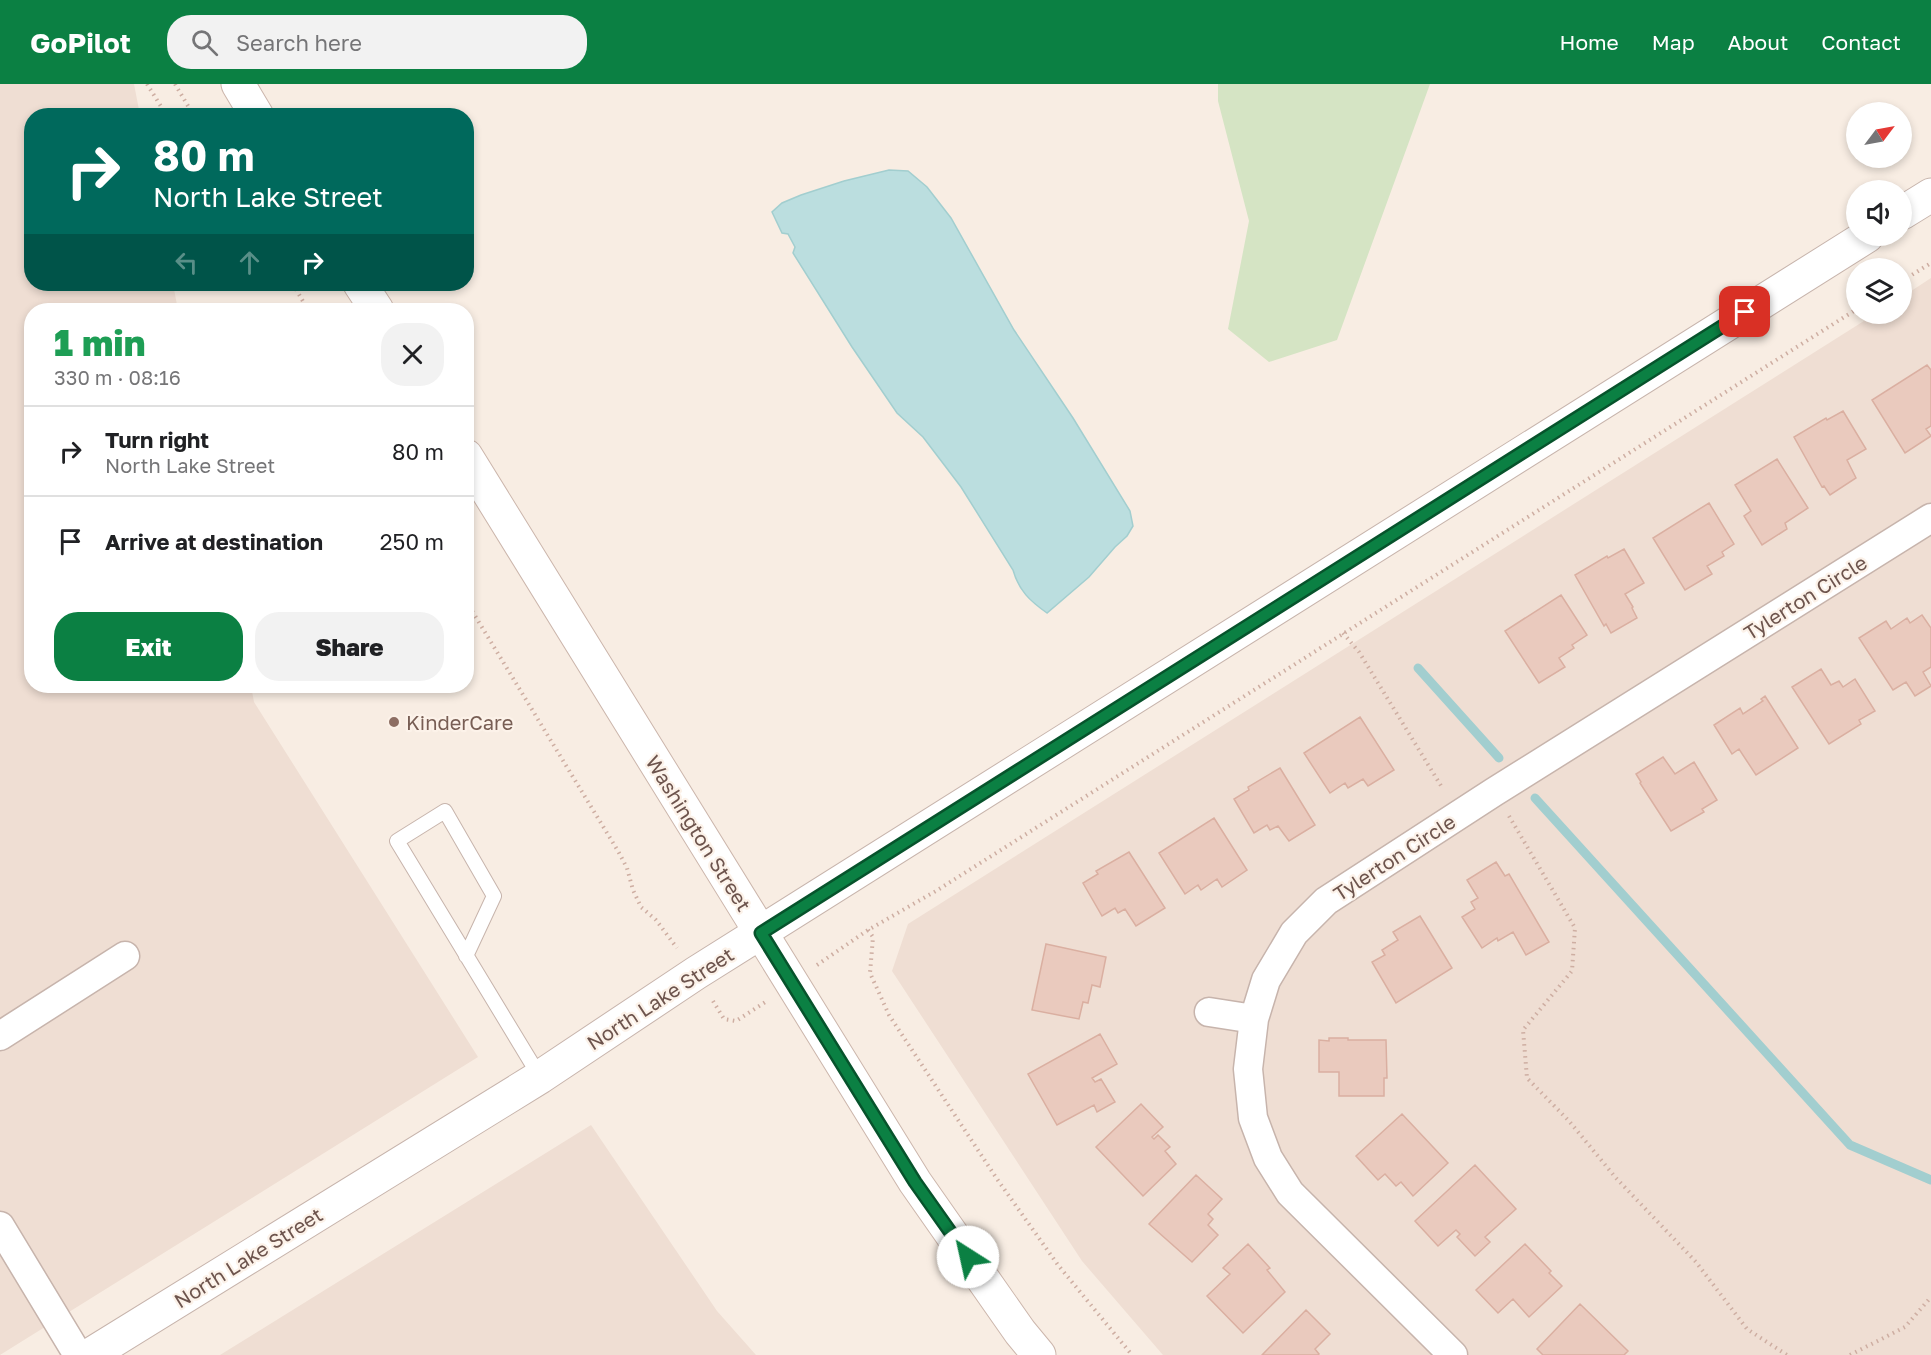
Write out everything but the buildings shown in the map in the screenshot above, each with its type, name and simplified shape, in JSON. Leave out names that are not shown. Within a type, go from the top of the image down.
[{"type":"street","points":[[238,84],[252,108]]},
{"type":"street","points":[[1912,207],[1931,195]]},
{"type":"street","name":"North Lake Street","points":[[90,1355],[540,1077],[696,973],[1851,246]]},
{"type":"street","name":"Washington Street","points":[[474,469],[915,1182],[1020,1332],[1039,1355]]},
{"type":"street","name":"Tylerton Circle","points":[[1453,1355],[1290,1193],[1268,1158],[1253,1118],[1248,1069],[1254,1019],[1266,980],[1294,933],[1326,901],[1494,792],[1931,518]]},
{"type":"street","points":[[0,1036],[125,956]]},
{"type":"street","points":[[1209,1012],[1254,1019]]},
{"type":"street","points":[[0,1226],[78,1355]]},
{"type":"lane","points":[[466,956],[494,896],[445,810],[397,840],[466,956],[540,1077]]},
{"type":"path","points":[[147,84],[162,108]]},
{"type":"path","points":[[175,84],[189,108]]},
{"type":"path","points":[[1912,274],[1931,262]]},
{"type":"path","points":[[1132,1355],[1058,1265],[889,1015],[870,974],[873,937],[868,930],[936,891],[1846,316]]},
{"type":"path","points":[[474,614],[618,851],[627,868],[640,907],[656,920]]},
{"type":"path","points":[[1343,633],[1359,652],[1408,734],[1460,814]]},
{"type":"path","points":[[1494,792],[1575,928],[1572,971],[1523,1030],[1527,1078],[1569,1121],[1616,1178],[1696,1262],[1747,1329],[1787,1355]]},
{"type":"path","points":[[1850,1355],[1905,1327],[1931,1297]]},
{"type":"shaded area","points":[[0,84],[134,84],[139,108],[24,108],[24,291],[174,291],[177,303],[24,303],[24,693],[252,693],[254,702],[478,1057],[0,1355]]},
{"type":"shaded area","points":[[1931,278],[1931,1355],[1163,1355],[1082,1261],[892,971],[908,924],[1859,324],[1912,324],[1912,290]]},
{"type":"shaded area","points":[[591,1125],[717,1311],[756,1355],[220,1355]]},
{"type":"green space","points":[[1218,84],[1430,84],[1337,340],[1269,362],[1228,329],[1249,221],[1218,101]]},
{"type":"water","points":[[889,170],[908,171],[927,187],[951,218],[1014,330],[1073,418],[1130,511],[1133,526],[1127,536],[1089,577],[1047,613],[1030,600],[1022,590],[1013,570],[961,487],[923,437],[897,413],[793,253],[795,247],[788,234],[782,233],[772,212],[782,203],[801,195]]},
{"type":"waterway","points":[[1418,668],[1499,758]]},
{"type":"waterway","points":[[1535,798],[1850,1145],[1931,1180]]},
{"type":"place","name":"KinderCare","points":[[394,722]]},
{"type":"route","points":[[968,1257],[915,1182],[761,933],[1745,312]]}]
